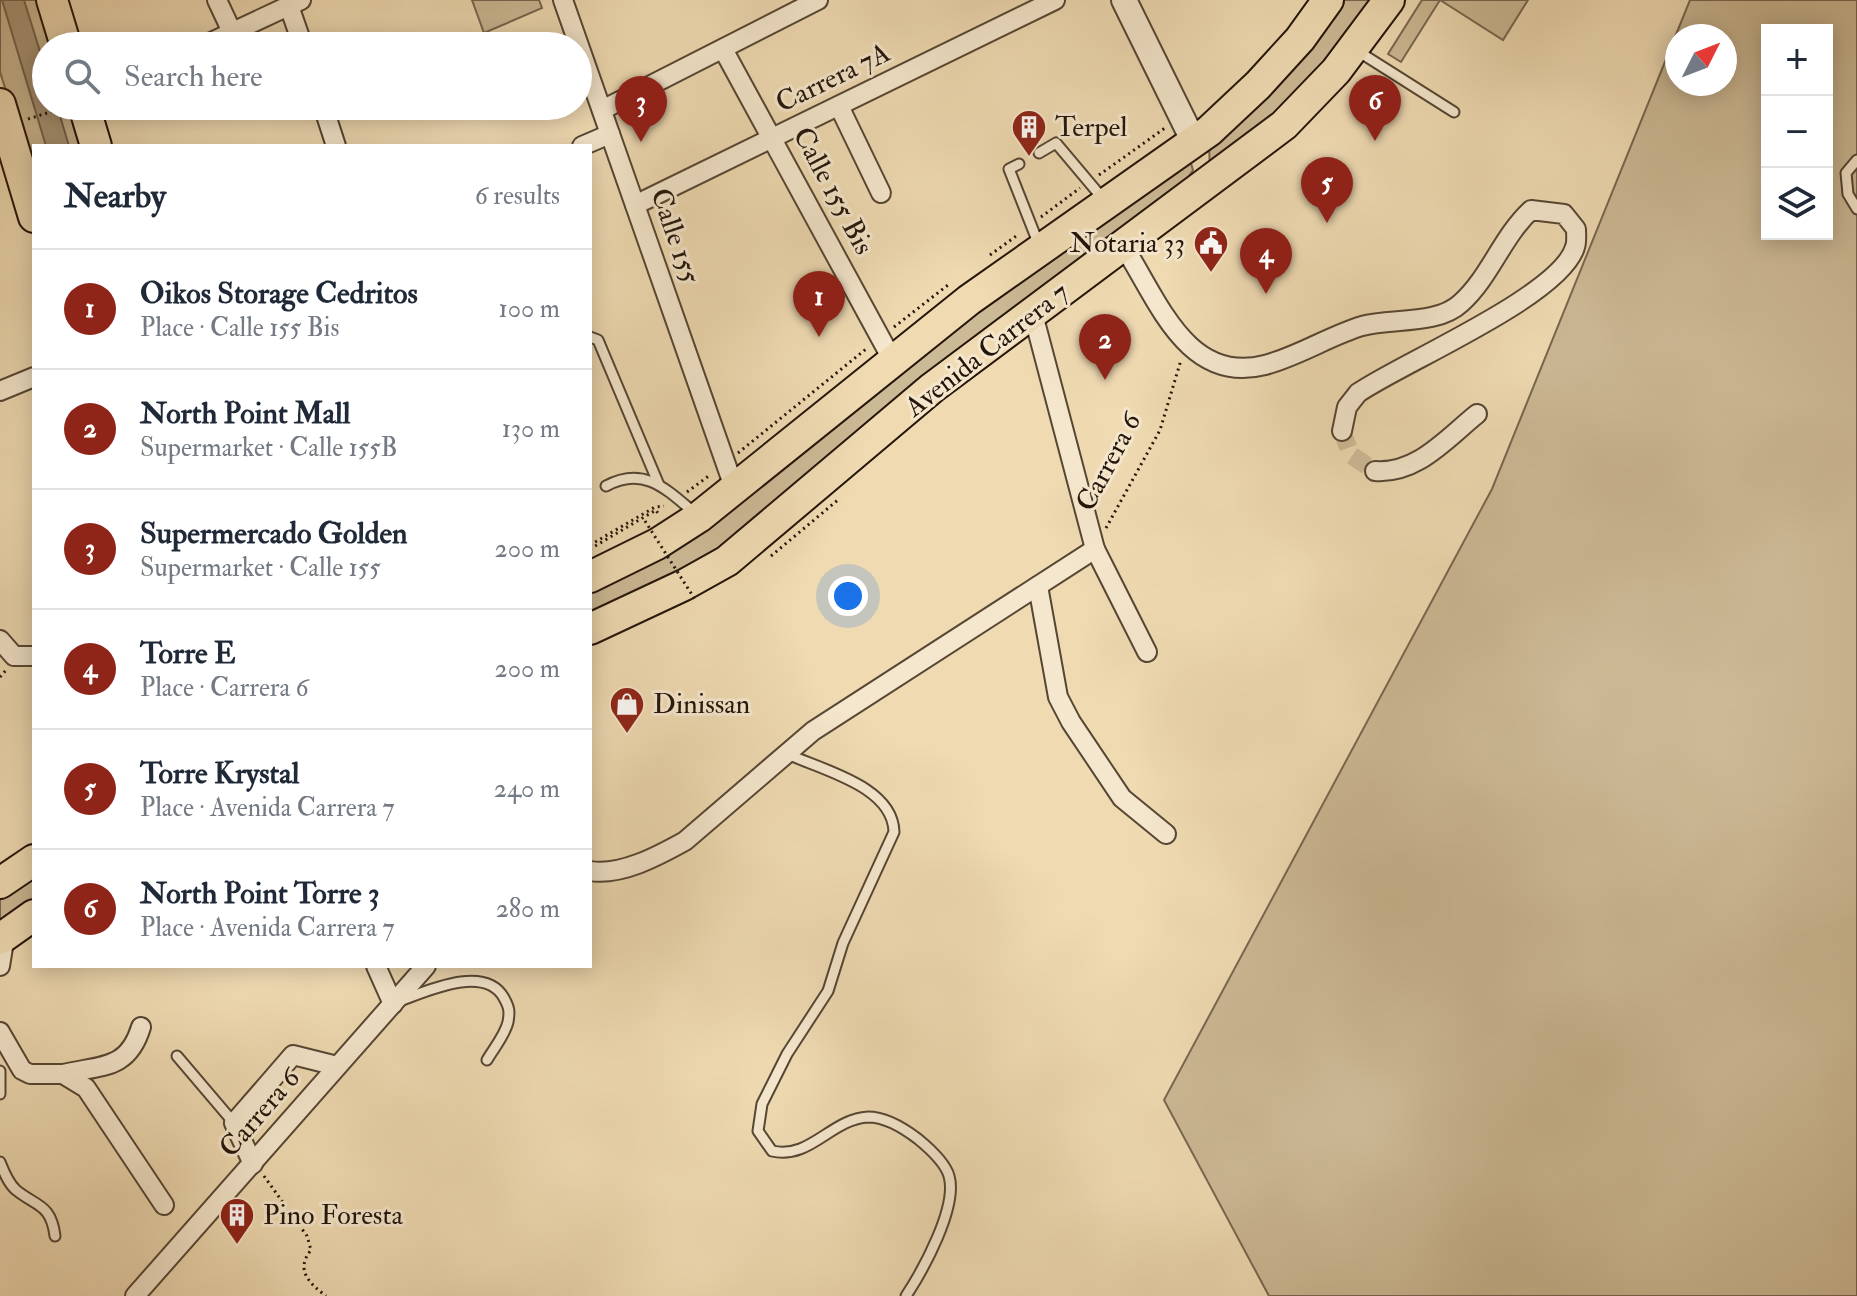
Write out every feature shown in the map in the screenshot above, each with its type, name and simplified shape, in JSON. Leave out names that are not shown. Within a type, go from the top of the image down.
[{"type":"main road","points":[[52,0],[62,32]]},
{"type":"main road","name":"Avenida Carrera 7","points":[[592,576],[657,544],[699,517],[969,300],[1194,142],[1258,85],[1300,39],[1328,0]]},
{"type":"main road","name":"Avenida Carrera 7","points":[[592,628],[727,561],[932,388],[1284,125],[1315,95],[1389,0]]},
{"type":"main road","points":[[0,104],[32,210]]},
{"type":"main road","points":[[80,120],[95,144]]},
{"type":"main road","points":[[1148,228],[1196,178],[1201,155],[1194,142]]},
{"type":"main road","points":[[0,883],[32,861]]},
{"type":"main road","points":[[2,937],[32,916]]},
{"type":"street","points":[[217,0],[232,32],[295,3],[300,32]]},
{"type":"street","name":"Calle 155","points":[[563,0],[574,32]]},
{"type":"street","points":[[602,110],[818,0]]},
{"type":"street","name":"Carrera 7A","points":[[635,205],[1055,0]]},
{"type":"street","points":[[1124,0],[1194,142]]},
{"type":"street","name":"Calle 155 Bis","points":[[723,49],[893,361]]},
{"type":"street","name":"Calle 155","points":[[592,82],[735,490]]},
{"type":"street","points":[[839,106],[881,193]]},
{"type":"street","points":[[328,120],[335,144]]},
{"type":"street","points":[[587,144],[610,134]]},
{"type":"street","points":[[1124,247],[1186,346],[1217,365],[1241,369],[1266,365],[1349,330],[1386,319],[1447,313],[1472,291],[1516,224],[1531,210],[1564,214],[1576,229],[1575,249],[1558,269],[1474,331],[1358,393],[1347,407],[1342,431]]},
{"type":"street","points":[[1033,314],[1095,549],[1147,652]]},
{"type":"street","points":[[0,391],[32,378]]},
{"type":"street","points":[[1375,471],[1390,472],[1410,467],[1477,414]]},
{"type":"street","name":"Carrera 6","points":[[592,871],[619,869],[661,854],[685,841],[813,731],[1095,549]]},
{"type":"street","points":[[1038,586],[1058,697],[1071,722],[1122,798],[1166,834]]},
{"type":"street","points":[[0,640],[14,656],[32,656]]},
{"type":"street","points":[[0,966],[2,937]]},
{"type":"street","points":[[377,968],[393,1004]]},
{"type":"street","name":"Carrera 6","points":[[135,1296],[424,968]]},
{"type":"street","points":[[0,1032],[22,1070],[30,1074],[63,1074],[120,1060],[134,1050],[141,1027]]},
{"type":"street","points":[[253,1164],[234,1123],[293,1055],[337,1066]]},
{"type":"street","points":[[63,1074],[86,1088],[164,1205]]},
{"type":"lane","points":[[1354,48],[1454,112]]},
{"type":"lane","points":[[1039,153],[1056,143],[1106,202]]},
{"type":"lane","points":[[1857,160],[1846,173],[1848,194],[1857,209]]},
{"type":"lane","points":[[1019,164],[1009,169],[1041,250]]},
{"type":"lane","points":[[592,338],[598,340],[659,485]]},
{"type":"lane","points":[[606,486],[626,475],[659,485],[699,517]]},
{"type":"lane","points":[[785,753],[875,793],[887,804],[894,819],[894,832],[849,929],[828,991],[787,1054],[762,1104],[758,1131],[772,1151],[784,1154],[808,1146],[842,1123],[870,1117],[903,1127],[930,1149],[949,1176],[950,1206],[906,1296]]},
{"type":"lane","points":[[393,1004],[462,983],[483,983],[500,991],[510,1008],[507,1025],[487,1060]]},
{"type":"lane","points":[[177,1056],[234,1123]]},
{"type":"lane","points":[[0,1071],[0,1094]]},
{"type":"lane","points":[[0,1162],[17,1191],[36,1200],[53,1219],[55,1236]]},
{"type":"path","points":[[28,120],[32,119]]},
{"type":"path","name":"Carrera 6","points":[[1095,549],[1160,430],[1186,346]]},
{"type":"path","points":[[770,557],[846,493]]},
{"type":"path","points":[[592,546],[655,507],[669,505]]},
{"type":"path","points":[[592,546],[644,521],[696,601]]},
{"type":"path","points":[[253,1164],[272,1184],[307,1236],[311,1250],[303,1260],[307,1281],[326,1296]]},
{"type":"shaded area","points":[[0,0],[42,0],[52,32],[32,32],[32,120],[80,120],[87,144],[32,144],[32,174],[0,72]]},
{"type":"shaded area","points":[[2,0],[24,0],[34,32],[32,100]]},
{"type":"shaded area","points":[[472,0],[539,0],[542,8],[484,32]]},
{"type":"shaded area","points":[[1344,0],[1373,0],[1335,55],[1286,108],[1210,173],[1209,144],[1327,26]]},
{"type":"shaded area","points":[[1422,0],[1440,0],[1401,62],[1388,54]]},
{"type":"shaded area","points":[[1440,0],[1528,0],[1503,40]]},
{"type":"shaded area","points":[[1690,0],[1857,0],[1857,1296],[1269,1296],[1164,1100],[1492,489],[1665,62],[1665,96],[1737,96],[1737,24],[1680,24]]},
{"type":"shaded area","points":[[38,120],[61,120],[68,144],[45,144]]},
{"type":"shaded area","points":[[1190,160],[1193,170],[1186,181],[728,547],[592,615],[592,589],[713,525],[979,309]]},
{"type":"shaded area","points":[[32,875],[32,905],[0,929],[0,899]]},
{"type":"tunnel","points":[[1342,431],[1351,455],[1375,471]]},
{"type":"place","name":"North Point Torre 3","points":[[1375,141]]},
{"type":"place","name":"Supermercado Golden","points":[[641,142]]},
{"type":"place","name":"Terpel","points":[[1029,158]]},
{"type":"place","name":"Torre Krystal","points":[[1327,223]]},
{"type":"place","name":"Notaria 33","points":[[1211,274]]},
{"type":"place","name":"Torre E","points":[[1266,294]]},
{"type":"place","name":"Oikos Storage Cedritos","points":[[819,337]]},
{"type":"place","name":"North Point Mall","points":[[1105,380]]},
{"type":"place","name":"Dinissan","points":[[627,735]]},
{"type":"place","name":"Pino Foresta","points":[[237,1246]]}]
